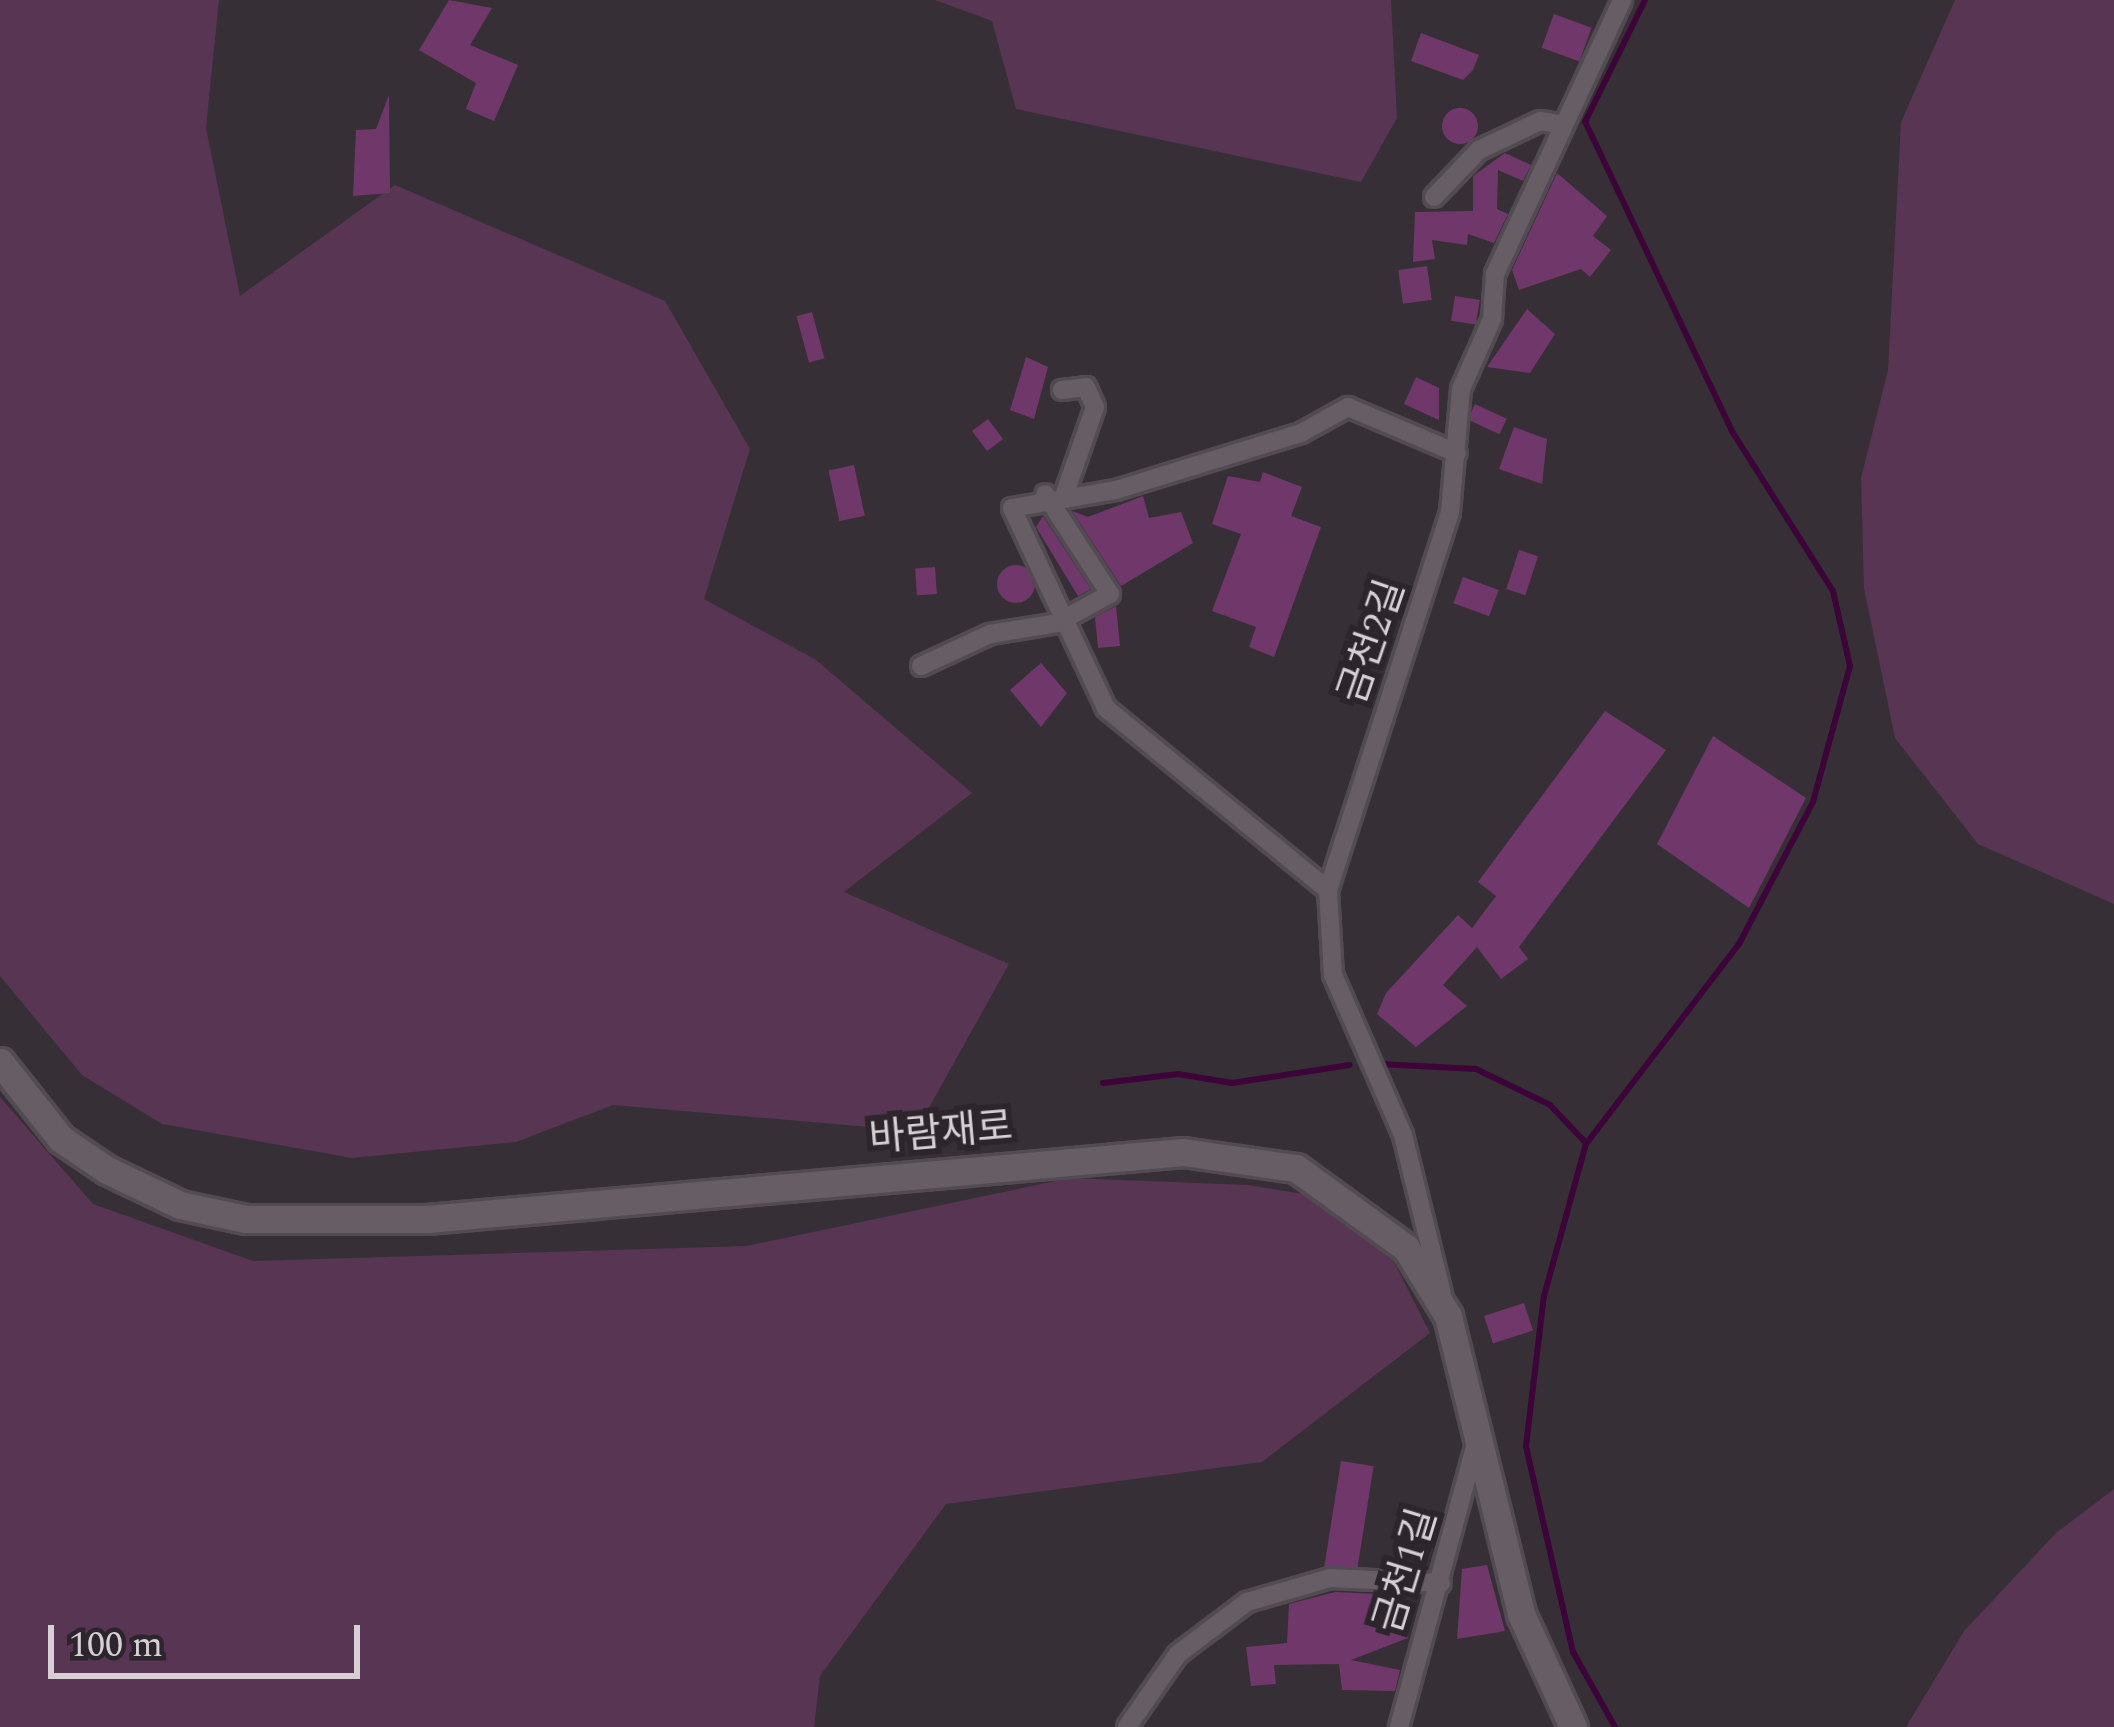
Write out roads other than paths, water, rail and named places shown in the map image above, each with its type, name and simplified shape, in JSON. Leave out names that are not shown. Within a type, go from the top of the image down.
[{"type":"street","name":"금천2길","points":[[1448,1316],[1403,1135],[1333,975],[1328,890],[1437,555],[1457,453],[1461,389],[1492,319],[1495,274],[1560,124],[1622,0]]},
{"type":"street","points":[[1434,196],[1479,151],[1540,121],[1560,124]]},
{"type":"street","points":[[1055,495],[1095,407],[1086,387],[1062,390]]},
{"type":"street","points":[[1328,890],[1106,708],[1057,623],[1012,508],[1301,433],[1348,407],[1457,453]]},
{"type":"street","points":[[921,666],[990,634],[1057,623],[1110,594],[1055,495]]},
{"type":"street","name":"바람재로","points":[[0,1062],[61,1139],[107,1170],[181,1205],[246,1219],[427,1219],[1222,1153],[1296,1168],[1374,1216],[1448,1316],[1521,1614],[1574,1727]]},
{"type":"street","name":"금천1길","points":[[1399,1727],[1478,1435]]},
{"type":"street","points":[[1127,1727],[1178,1654],[1247,1602],[1330,1578],[1441,1583]]},
{"type":"waterway","points":[[1615,1727],[1573,1652],[1526,1446],[1544,1296],[1586,1144],[1739,944],[1813,802],[1850,666],[1833,591],[1732,431],[1585,122],[1645,0]]},
{"type":"waterway","points":[[1380,1064],[1476,1069],[1550,1105],[1586,1143]]},
{"type":"waterway","points":[[1103,1083],[1178,1074],[1232,1083],[1350,1065]]}]
